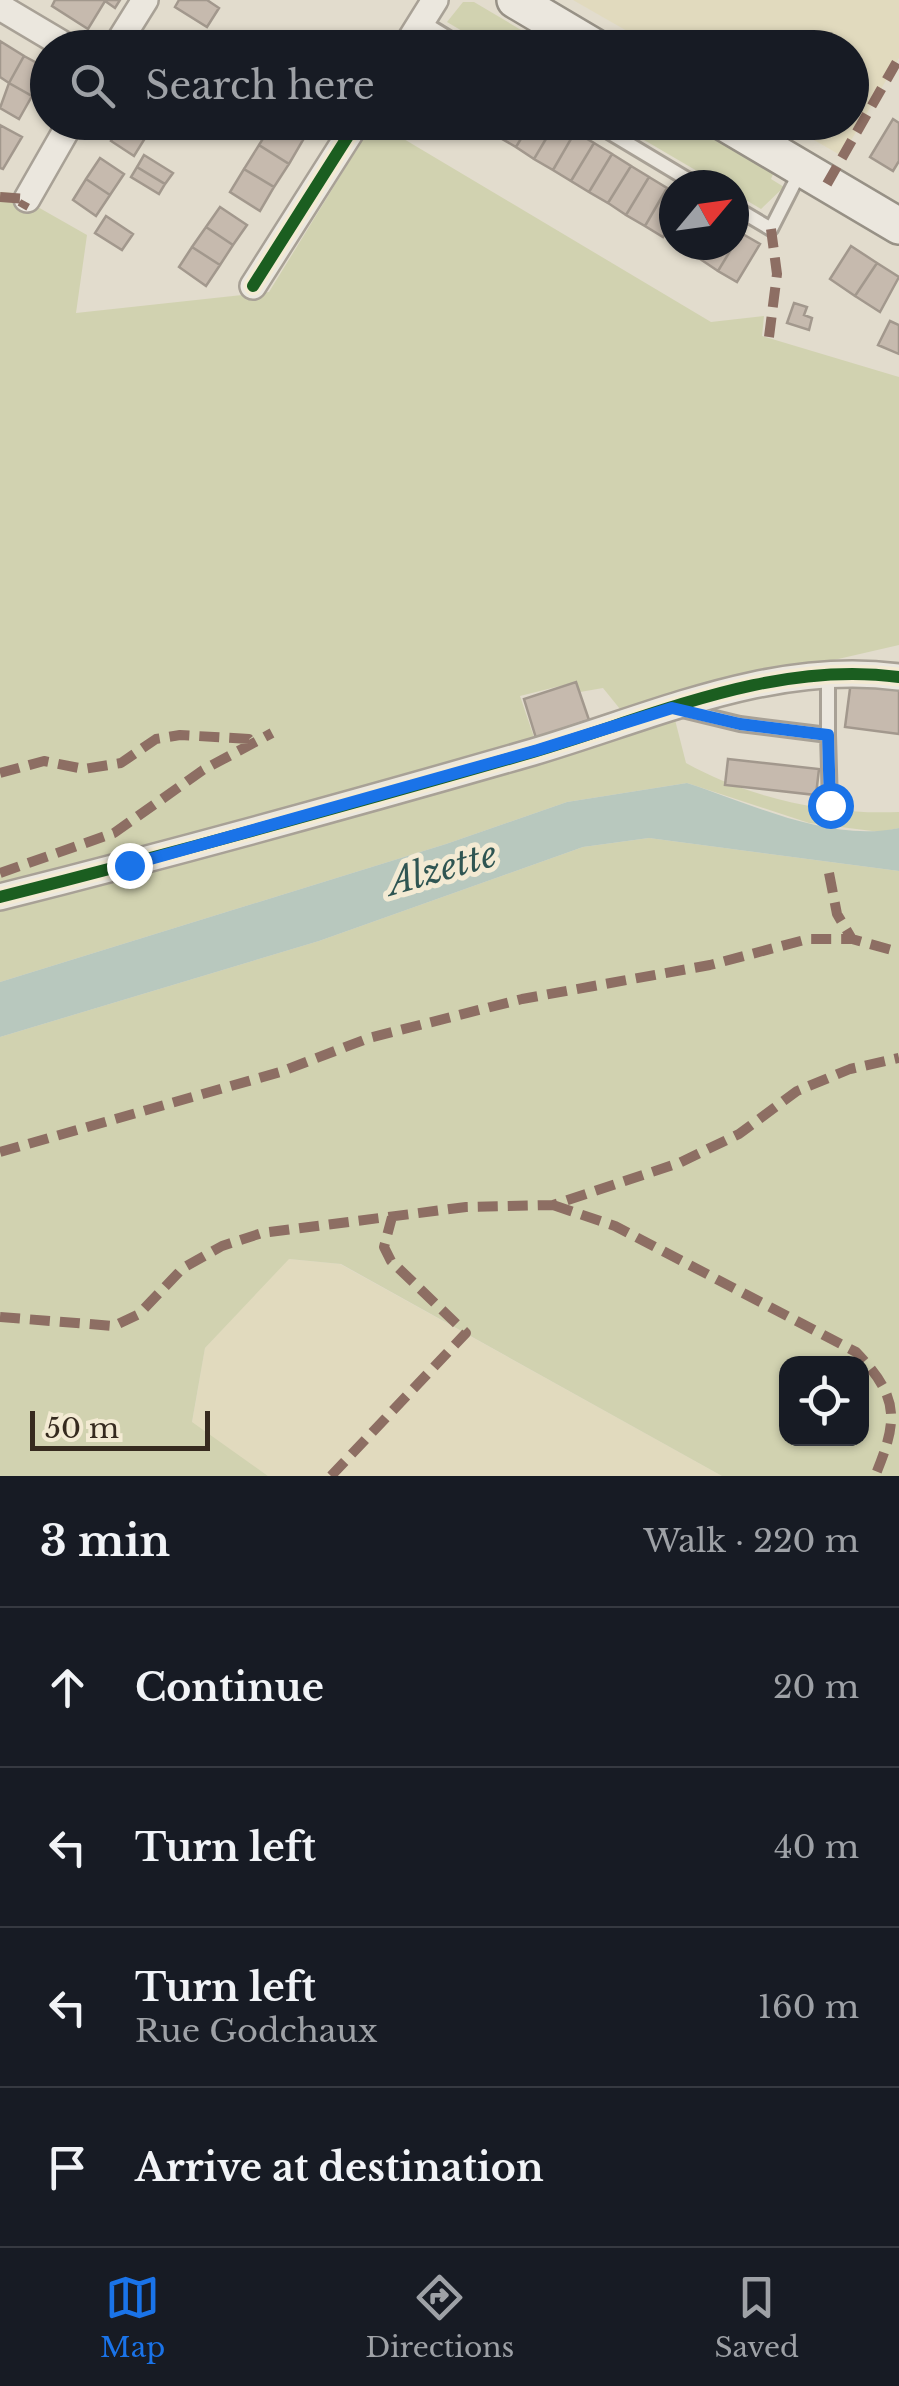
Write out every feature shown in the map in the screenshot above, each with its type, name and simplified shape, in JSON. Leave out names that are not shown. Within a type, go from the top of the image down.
[{"type":"main road","points":[[516,0],[566,30]]},
{"type":"main road","points":[[752,140],[899,226]]},
{"type":"street","points":[[126,30],[145,0]]},
{"type":"street","points":[[0,7],[39,30]]},
{"type":"street","points":[[27,198],[61,140]]},
{"type":"street","points":[[254,286],[346,140]]},
{"type":"street","points":[[0,897],[467,770],[744,687],[828,672],[899,677]]},
{"type":"lane","points":[[428,11],[448,30]]},
{"type":"lane","points":[[622,140],[671,170]]},
{"type":"lane","points":[[749,216],[771,229],[801,169]]},
{"type":"lane","points":[[828,672],[830,805]]},
{"type":"lane","points":[[672,708],[740,724],[828,735]]},
{"type":"shaded area","points":[[573,0],[899,0],[899,58],[869,110],[869,30],[625,30]]},
{"type":"shaded area","points":[[814,140],[851,140],[842,156]]},
{"type":"shaded area","points":[[288,1259],[340,1264],[722,1476],[268,1476],[192,1423],[205,1348]]},
{"type":"green space","points":[[463,2],[474,2],[521,30],[460,30],[447,22]]},
{"type":"green space","points":[[362,140],[406,140],[711,322],[764,316],[762,336],[899,377],[899,645],[620,709],[603,688],[580,692],[576,682],[520,696],[535,740],[672,708],[686,763],[736,786],[789,802],[844,811],[899,812],[899,828],[880,832],[809,823],[687,783],[567,802],[446,844],[0,982],[0,192],[14,193],[16,204],[31,213],[36,206],[87,235],[76,313],[269,292]]},
{"type":"green space","points":[[644,140],[716,140],[773,174],[771,179],[784,187],[761,209],[749,202],[749,170],[695,170]]},
{"type":"green space","points":[[649,838],[899,871],[899,1476],[722,1476],[341,1264],[289,1259],[205,1348],[192,1422],[268,1476],[0,1476],[0,1037],[319,941],[583,847]]},
{"type":"water","name":"Alzette","points":[[687,783],[819,826],[873,831],[899,828],[899,871],[649,838],[583,847],[319,941],[0,1037],[0,982],[446,844],[567,802]]},
{"type":"building","points":[[55,0],[120,0],[115,8],[105,1],[88,29],[52,6]]},
{"type":"building","points":[[179,0],[207,0],[219,8],[207,27],[175,7]]},
{"type":"building","points":[[0,41],[24,56],[9,83],[0,77]]},
{"type":"building","points":[[24,56],[30,59],[30,95],[9,83]]},
{"type":"building","points":[[9,83],[30,95],[19,119],[0,108]]},
{"type":"building","points":[[893,119],[899,123],[899,161],[893,171],[870,157]]},
{"type":"building","points":[[0,125],[22,137],[3,169],[0,168]]},
{"type":"building","points":[[112,140],[144,140],[134,156]]},
{"type":"building","points":[[262,140],[303,140],[289,164],[259,145]]},
{"type":"building","points":[[520,140],[545,140],[534,159],[516,147]]},
{"type":"building","points":[[545,140],[570,140],[553,170],[534,159]]},
{"type":"building","points":[[570,140],[594,143],[571,181],[553,170]]},
{"type":"building","points":[[594,143],[612,154],[589,192],[571,181]]},
{"type":"building","points":[[259,145],[289,164],[274,187],[244,169]]},
{"type":"building","points":[[612,154],[631,166],[608,203],[589,192]]},
{"type":"building","points":[[144,155],[173,173],[165,184],[137,167]]},
{"type":"building","points":[[100,158],[124,174],[110,195],[86,179]]},
{"type":"building","points":[[631,166],[649,177],[626,215],[608,203]]},
{"type":"building","points":[[137,167],[165,184],[159,194],[131,177]]},
{"type":"building","points":[[244,169],[274,187],[260,211],[230,192]]},
{"type":"building","points":[[649,177],[659,183],[659,202],[645,226],[626,215]]},
{"type":"building","points":[[86,179],[110,195],[96,216],[73,200]]},
{"type":"building","points":[[659,202],[659,235],[645,226]]},
{"type":"building","points":[[220,207],[247,225],[233,245],[206,227]]},
{"type":"building","points":[[106,216],[133,234],[122,250],[95,233]]},
{"type":"building","points":[[206,227],[233,245],[220,265],[192,247]]},
{"type":"building","points":[[749,238],[760,244],[737,282],[718,271],[725,260],[749,260]]},
{"type":"building","points":[[851,246],[877,263],[855,296],[830,279]]},
{"type":"building","points":[[192,247],[220,265],[206,286],[179,267]]},
{"type":"building","points":[[702,260],[725,260],[718,271]]},
{"type":"building","points":[[877,263],[899,277],[880,312],[855,296]]},
{"type":"building","points":[[794,303],[807,307],[804,315],[812,318],[809,330],[787,323]]},
{"type":"building","points":[[890,321],[899,325],[899,354],[878,345]]},
{"type":"building","points":[[851,681],[899,688],[899,734],[845,727]]},
{"type":"building","points":[[576,682],[589,720],[536,738],[524,699]]},
{"type":"building","points":[[728,759],[819,769],[816,795],[725,785]]},
{"type":"marked path","points":[[869,110],[899,58]]},
{"type":"marked path","points":[[827,184],[852,140]]},
{"type":"marked path","points":[[0,197],[27,199],[22,208]]},
{"type":"marked path","points":[[769,337],[777,274],[771,229]]},
{"type":"marked path","points":[[0,873],[114,833],[203,770],[272,733]]},
{"type":"marked path","points":[[0,773],[44,761],[84,769],[121,763],[156,739],[180,735],[249,739],[253,744]]},
{"type":"marked path","points":[[829,873],[837,914],[852,939]]},
{"type":"marked path","points":[[0,1152],[280,1072],[369,1038],[522,999],[710,965],[808,939],[852,939],[899,952]]},
{"type":"marked path","points":[[0,1317],[114,1326],[139,1314],[183,1268],[222,1246],[262,1233],[466,1207],[553,1205],[679,1163],[739,1134],[797,1091],[850,1069],[899,1058]]},
{"type":"marked path","points":[[553,1205],[615,1226],[856,1352],[880,1382],[891,1410],[888,1439],[875,1476]]},
{"type":"marked path","points":[[331,1476],[466,1333],[391,1261],[384,1247],[392,1217]]},
{"type":"cycle path","points":[[253,286],[346,140]]},
{"type":"cycle path","points":[[0,897],[467,771],[713,695],[805,677],[899,677]]},
{"type":"route","points":[[129,865],[538,750],[672,708],[740,724],[828,735],[830,805]]}]
